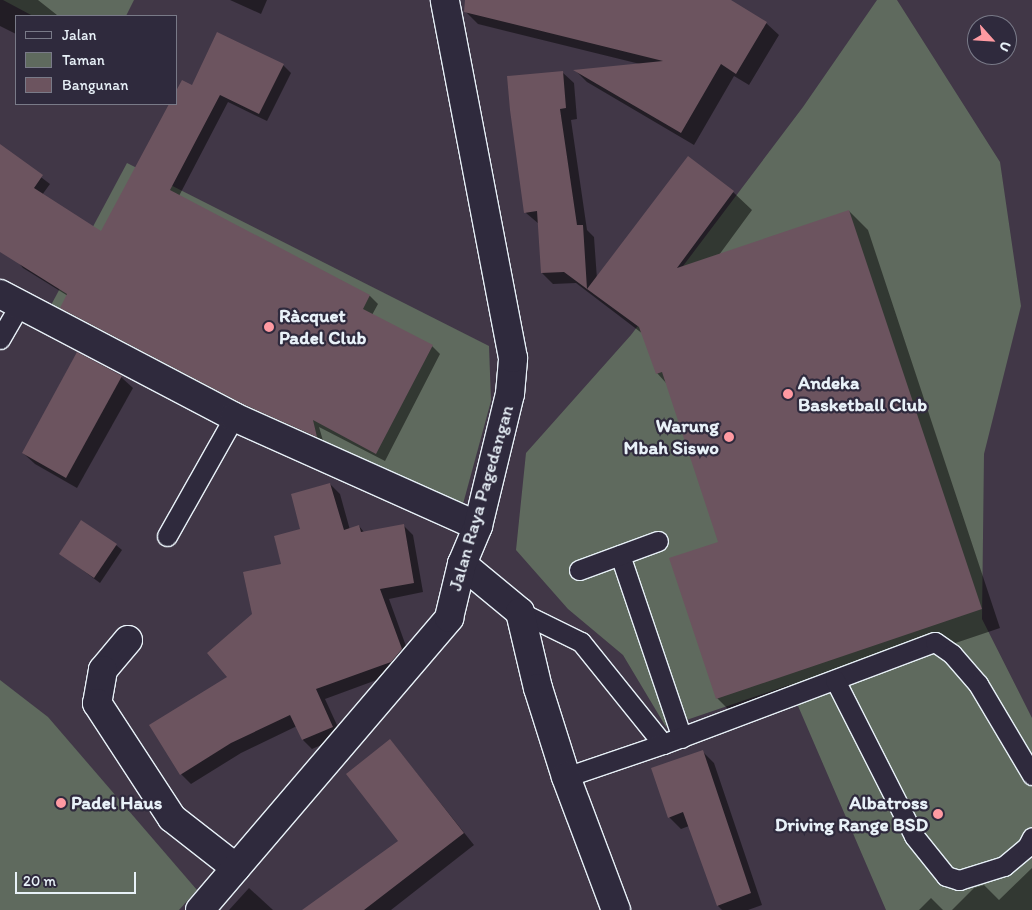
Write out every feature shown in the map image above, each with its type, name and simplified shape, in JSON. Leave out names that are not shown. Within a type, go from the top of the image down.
[{"type":"street","name":"Jalan Raya Pagedangan","points":[[200,910],[448,618],[462,564],[478,526],[510,394],[514,358],[445,0]]},
{"type":"street","points":[[10,299],[234,417],[478,526]]},
{"type":"street","points":[[462,564],[520,612],[538,688],[609,908]]},
{"type":"street","points":[[128,640],[103,670],[97,704],[172,818],[236,868]]},
{"type":"lane","points":[[0,339],[10,299]]},
{"type":"lane","points":[[167,536],[234,417]]},
{"type":"lane","points":[[579,570],[658,541]]},
{"type":"lane","points":[[620,555],[682,738]]},
{"type":"lane","points":[[520,612],[581,642],[663,744]]},
{"type":"lane","points":[[566,777],[682,738],[935,642],[952,654],[978,684],[1032,775]]},
{"type":"lane","points":[[834,680],[914,836],[946,876],[959,880],[1004,866],[1027,847],[1032,836]]},
{"type":"green space","points":[[3,0],[134,0],[126,15],[31,15]]},
{"type":"green space","name":"Andeka Basketball Club","points":[[877,0],[897,0],[1000,162],[1021,306],[984,454],[982,619],[1032,718],[1032,910],[886,910],[789,685],[666,727],[623,655],[568,609],[516,550],[526,453],[631,335],[803,107]]},
{"type":"green space","name":"Ràcquet Padel Club","points":[[127,163],[489,346],[491,401],[463,504],[435,505],[50,307]]},
{"type":"green space","name":"Padel Haus","points":[[0,680],[48,717],[197,890],[179,910],[0,910]]},
{"type":"building","points":[[465,0],[731,0],[767,22],[736,74],[721,64],[681,133],[573,70],[663,61],[464,12]]},
{"type":"building","name":"Ràcquet Padel Club","points":[[217,32],[284,64],[259,114],[220,95],[170,190],[370,295],[363,309],[433,345],[376,454],[313,420],[317,437],[243,404],[60,308],[67,294],[0,252],[0,144],[43,175],[34,188],[101,231],[168,105],[178,105],[178,87],[182,80],[192,85]]},
{"type":"building","points":[[563,71],[566,108],[560,109],[577,225],[583,225],[587,289],[564,272],[541,273],[537,211],[524,213],[510,110],[507,76]]},
{"type":"building","points":[[688,156],[734,191],[677,268],[849,210],[982,609],[716,699],[669,558],[718,542],[662,372],[656,374],[639,327],[587,289]]},
{"type":"building","points":[[77,352],[122,376],[66,478],[22,453]]},
{"type":"building","points":[[330,483],[344,530],[359,525],[361,532],[404,524],[414,583],[380,589],[402,649],[391,662],[316,689],[333,727],[302,740],[290,715],[231,743],[180,775],[149,725],[227,677],[207,653],[252,614],[243,572],[281,564],[274,536],[300,529],[291,494]]},
{"type":"building","points":[[81,520],[117,544],[94,578],[59,554]]},
{"type":"building","points":[[390,739],[464,833],[364,910],[302,910],[398,841],[346,774]]},
{"type":"building","points":[[703,750],[751,893],[717,906],[683,812],[668,818],[651,768]]},
{"type":"place","name":"Ràcquet Padel Club","points":[[269,327]]},
{"type":"place","name":"Andeka Basketball Club","points":[[788,394]]},
{"type":"place","name":"Warung Mbah Siswo","points":[[729,437]]},
{"type":"place","name":"Padel Haus","points":[[61,803]]},
{"type":"place","name":"Albatross Driving Range BSD","points":[[938,814]]}]
